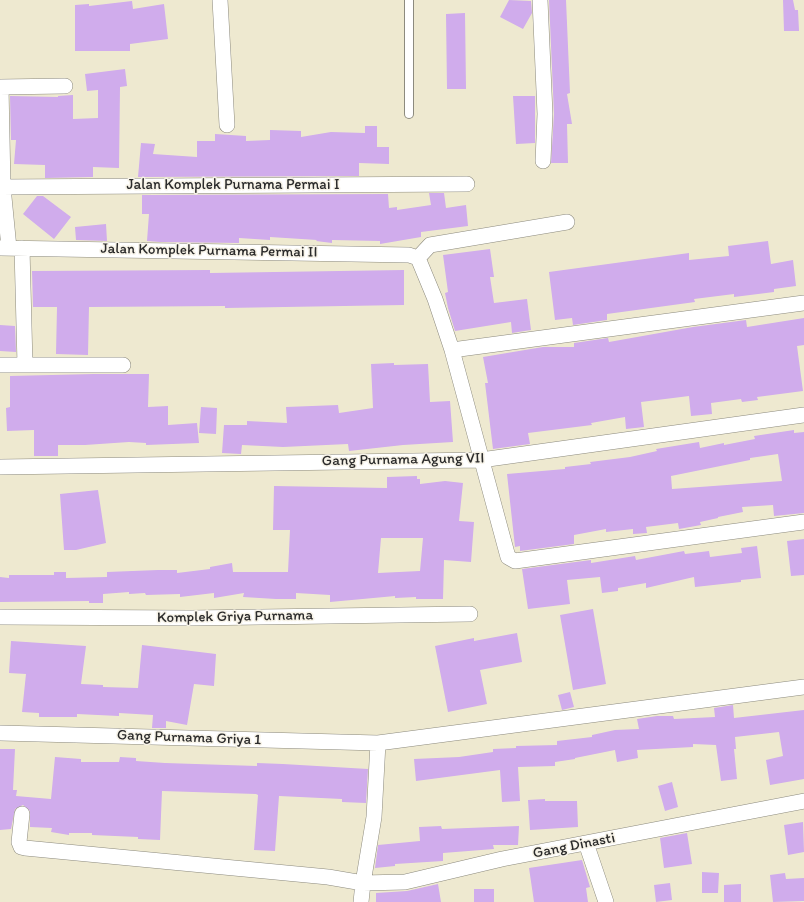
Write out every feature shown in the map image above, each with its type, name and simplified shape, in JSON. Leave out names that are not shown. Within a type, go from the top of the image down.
[{"type":"street","points":[[220,0],[227,126]]},
{"type":"street","points":[[540,0],[545,114],[543,161]]},
{"type":"street","points":[[25,365],[1,187],[0,87],[65,86]]},
{"type":"street","name":"Jalan Komplek Purnama Permai I","points":[[1,187],[467,184]]},
{"type":"street","points":[[567,222],[430,245],[418,258],[435,299],[452,350],[508,557],[515,561],[804,522]]},
{"type":"street","name":"Jalan Komplek Purnama Permai II","points":[[10,248],[409,254],[418,258]]},
{"type":"street","points":[[452,350],[804,303]]},
{"type":"street","points":[[0,365],[123,365]]},
{"type":"street","name":"Gang Purnama Agung VII","points":[[0,467],[481,460],[804,415]]},
{"type":"street","name":"Komplek Griya Purnama","points":[[0,618],[191,618],[470,614]]},
{"type":"street","name":"Gang Purnama Griya 1","points":[[0,733],[378,743],[804,687]]},
{"type":"street","points":[[361,902],[374,817],[378,743]]},
{"type":"street","name":"Gang Dinasti","points":[[22,814],[19,842],[21,847],[25,848],[328,877],[363,883],[405,882],[502,859],[804,801]]},
{"type":"street","points":[[586,844],[606,902]]},
{"type":"lane","points":[[409,0],[409,114]]},
{"type":"building","points":[[509,0],[531,1],[532,13],[523,29],[500,17]]},
{"type":"building","points":[[549,0],[566,0],[570,93],[567,94],[572,124],[567,124],[568,163],[551,163],[554,114]]},
{"type":"building","points":[[783,0],[793,0],[795,10],[798,10],[799,31],[784,31]]},
{"type":"building","points":[[132,1],[133,9],[164,4],[168,39],[130,44],[130,51],[75,51],[75,5],[89,4],[89,6]]},
{"type":"building","points":[[465,13],[466,89],[447,89],[446,14]]},
{"type":"building","points":[[125,69],[127,86],[120,87],[119,168],[93,167],[93,177],[45,178],[45,165],[14,164],[16,140],[11,140],[10,96],[58,97],[73,95],[73,119],[98,118],[98,90],[87,91],[85,74]]},
{"type":"building","points":[[513,96],[535,96],[535,143],[516,144]]},
{"type":"building","points":[[365,126],[377,126],[377,147],[389,147],[389,164],[359,163],[359,176],[138,177],[141,143],[155,144],[153,154],[197,157],[197,141],[215,141],[215,134],[246,136],[246,141],[270,140],[270,130],[301,131],[301,137],[331,132],[365,133]]},
{"type":"building","points":[[429,193],[444,193],[446,208],[466,205],[468,226],[421,232],[421,237],[380,244],[380,241],[332,240],[332,243],[316,241],[317,240],[270,237],[270,240],[239,238],[239,243],[160,242],[147,241],[149,214],[142,214],[142,195],[388,194],[389,208],[397,207],[397,210],[431,205]]},
{"type":"building","points":[[37,196],[43,196],[71,217],[54,239],[23,214]]},
{"type":"building","points":[[106,224],[107,241],[76,240],[75,227]]},
{"type":"building","points":[[768,241],[771,264],[793,260],[796,286],[774,289],[774,292],[734,297],[734,294],[694,299],[695,302],[607,314],[607,320],[573,325],[572,318],[555,320],[549,272],[689,253],[689,260],[729,256],[728,246]]},
{"type":"building","points":[[490,249],[494,277],[490,277],[494,303],[527,299],[531,330],[512,333],[511,322],[455,331],[445,293],[448,292],[443,255]]},
{"type":"building","points":[[210,270],[210,273],[404,270],[404,305],[225,308],[225,306],[89,307],[88,355],[56,354],[57,307],[33,307],[32,271]]},
{"type":"building","points":[[804,318],[804,345],[797,346],[803,391],[757,397],[758,400],[742,402],[741,399],[711,403],[712,414],[691,416],[689,396],[641,402],[644,427],[626,429],[625,417],[591,423],[592,425],[528,433],[530,444],[493,449],[485,383],[488,383],[483,357],[543,347],[574,347],[574,343],[608,338],[609,342],[693,327],[746,320],[747,327]]},
{"type":"building","points":[[0,325],[15,326],[16,352],[0,351]]},
{"type":"building","points":[[394,363],[394,365],[428,364],[430,402],[450,401],[453,442],[403,445],[349,451],[348,444],[283,447],[242,445],[241,454],[222,453],[224,425],[247,425],[247,421],[287,423],[286,407],[338,405],[339,413],[373,408],[371,364]]},
{"type":"building","points":[[149,374],[148,407],[168,406],[168,425],[197,423],[199,443],[146,445],[146,443],[129,442],[58,445],[58,456],[34,456],[34,430],[7,431],[6,408],[10,407],[10,376]]},
{"type":"building","points":[[201,407],[217,408],[216,434],[199,433]]},
{"type":"building","points":[[794,430],[794,433],[804,432],[804,513],[774,516],[773,505],[742,507],[743,512],[700,522],[701,525],[679,529],[678,523],[646,527],[647,533],[633,534],[633,529],[606,532],[606,529],[574,535],[574,544],[520,551],[520,546],[515,547],[507,474],[565,469],[565,467],[630,457],[657,451],[656,449],[699,442],[700,448],[724,443],[724,445],[755,439],[754,436]],"holes":[[[778,454],[782,481],[672,489],[671,476],[750,460],[750,458]]]},
{"type":"building","points":[[417,476],[417,479],[420,479],[420,484],[445,481],[463,483],[459,521],[474,522],[471,562],[444,560],[443,599],[416,599],[416,597],[395,598],[395,596],[330,602],[330,595],[296,593],[296,599],[276,599],[243,597],[244,593],[214,598],[214,593],[180,597],[180,594],[146,595],[145,593],[129,594],[129,592],[103,594],[103,603],[89,603],[89,601],[0,602],[0,577],[9,578],[9,575],[54,575],[54,572],[66,572],[66,578],[107,577],[107,572],[177,570],[177,573],[210,569],[210,567],[232,563],[233,572],[288,572],[290,530],[273,530],[274,486],[387,488],[387,477]],"holes":[[[381,538],[423,538],[420,571],[378,573]]]},
{"type":"building","points":[[98,490],[106,543],[76,550],[64,550],[60,494]]},
{"type":"building","points":[[804,539],[804,575],[791,576],[787,541]]},
{"type":"building","points":[[757,546],[761,578],[741,580],[741,582],[695,587],[694,577],[646,588],[646,583],[618,588],[618,591],[602,593],[600,577],[567,580],[570,604],[528,609],[522,569],[591,560],[591,563],[635,556],[636,560],[684,551],[685,554],[709,551],[710,557],[742,553],[741,548]]},
{"type":"building","points":[[593,609],[606,684],[573,690],[560,615]]},
{"type":"building","points":[[517,633],[522,662],[480,670],[487,704],[448,712],[435,646],[474,638],[474,641]]},
{"type":"building","points":[[11,641],[86,646],[81,684],[103,685],[103,687],[138,688],[142,645],[216,654],[214,686],[194,684],[187,725],[166,721],[166,728],[152,728],[153,715],[119,713],[119,716],[77,714],[77,717],[39,717],[39,713],[22,712],[26,674],[9,673]]},
{"type":"building","points":[[570,692],[574,707],[562,710],[558,695]]},
{"type":"building","points":[[733,705],[734,718],[804,710],[804,779],[770,785],[766,760],[783,756],[779,732],[735,737],[736,749],[734,749],[737,779],[721,781],[716,745],[693,744],[693,747],[637,750],[638,758],[617,762],[615,750],[555,762],[555,766],[518,767],[520,801],[502,802],[500,770],[416,781],[414,759],[459,757],[493,752],[493,749],[516,748],[516,746],[557,745],[557,741],[592,737],[592,735],[615,730],[639,729],[637,719],[657,716],[673,716],[674,719],[715,717],[714,708]]},
{"type":"building","points":[[0,749],[15,749],[13,790],[17,790],[16,796],[51,799],[55,757],[81,759],[81,762],[119,762],[120,757],[136,758],[136,761],[165,763],[257,766],[257,763],[368,769],[366,803],[342,802],[342,799],[279,796],[275,851],[254,850],[258,795],[256,794],[162,791],[160,840],[138,839],[138,837],[92,835],[92,833],[69,833],[69,835],[51,832],[52,828],[30,827],[30,811],[23,805],[15,809],[11,829],[0,830]]},
{"type":"building","points":[[672,782],[678,807],[665,811],[658,786]]},
{"type":"building","points":[[545,799],[545,801],[577,801],[578,827],[530,830],[528,800]]},
{"type":"building","points":[[803,822],[804,852],[788,855],[784,825]]},
{"type":"building","points":[[441,826],[442,829],[519,826],[518,845],[493,845],[494,849],[443,853],[443,861],[395,864],[395,866],[375,868],[378,845],[420,841],[419,827]]},
{"type":"building","points":[[687,833],[692,864],[664,868],[660,838]]},
{"type":"building","points":[[582,860],[590,887],[586,888],[588,902],[534,902],[529,868]]},
{"type":"building","points":[[702,872],[719,873],[718,893],[702,893]]},
{"type":"building","points":[[785,873],[786,879],[804,878],[804,901],[773,902],[770,875]]},
{"type":"building","points":[[670,883],[672,900],[656,902],[654,885]]},
{"type":"building","points":[[438,884],[441,902],[376,902],[376,893],[407,891]]},
{"type":"building","points":[[741,884],[741,902],[724,902],[724,885]]},
{"type":"building","points":[[474,889],[494,889],[494,902],[474,902]]}]
